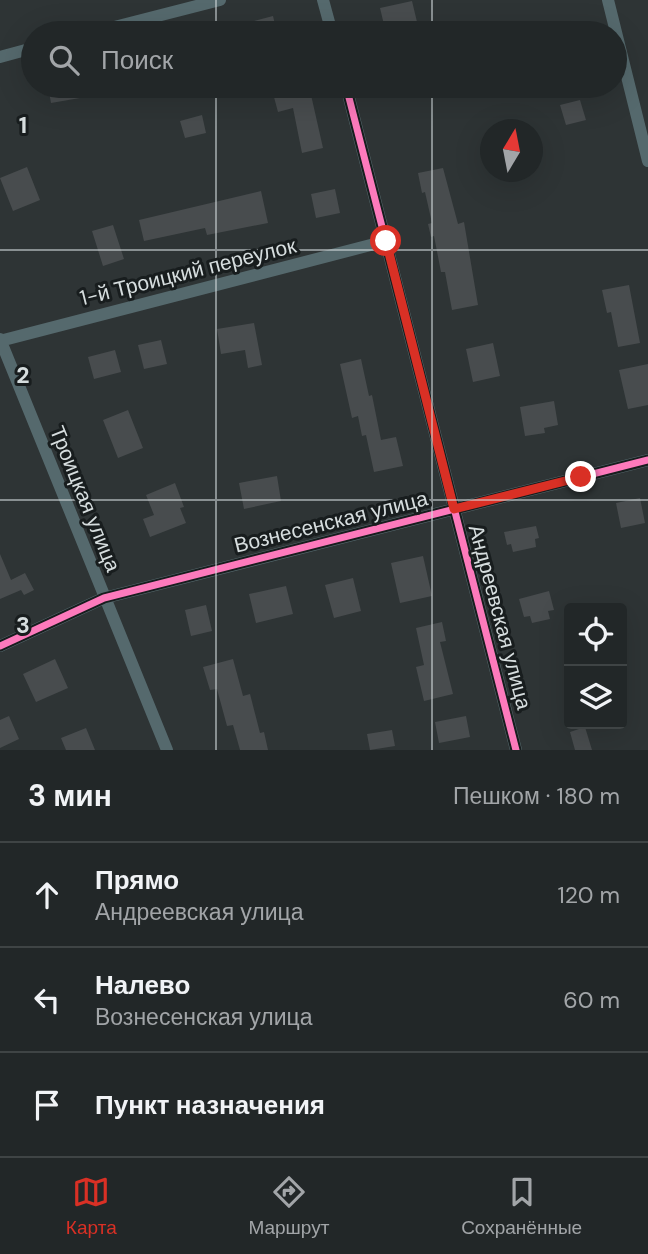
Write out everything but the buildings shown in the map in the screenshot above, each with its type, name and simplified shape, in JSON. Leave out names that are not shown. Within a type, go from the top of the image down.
[{"type":"street","points":[[138,21],[220,0]]},
{"type":"street","points":[[323,0],[329,21]]},
{"type":"street","points":[[608,0],[613,21]]},
{"type":"street","points":[[0,57],[21,51]]},
{"type":"street","points":[[627,76],[648,161]]},
{"type":"street","name":"Андреевская улица","points":[[349,98],[516,750]]},
{"type":"street","name":"1-й Троицкий переулок","points":[[0,340],[386,241]]},
{"type":"street","name":"Троицкая улица","points":[[0,340],[167,750]]},
{"type":"street","name":"Вознесенская улица","points":[[0,646],[103,598],[648,460]]},
{"type":"cycle path","points":[[349,98],[516,750]]},
{"type":"cycle path","points":[[0,646],[104,598],[648,460]]},
{"type":"route","points":[[386,241],[454,509],[581,477]]}]
